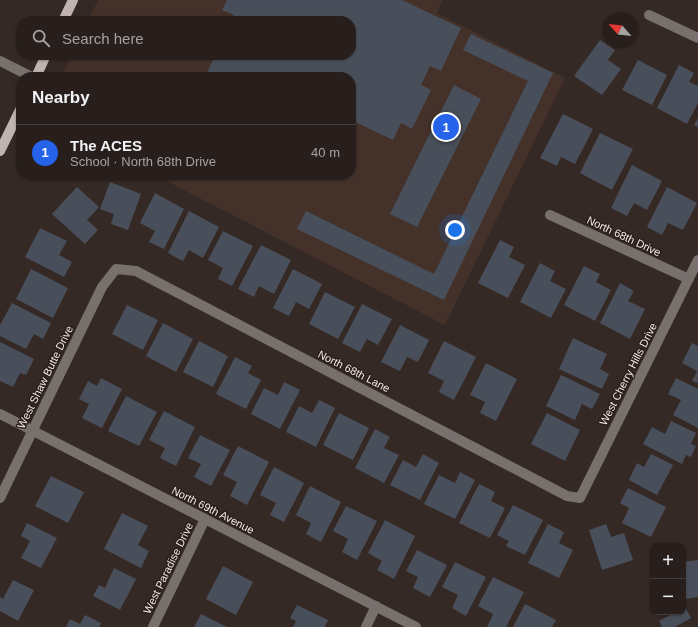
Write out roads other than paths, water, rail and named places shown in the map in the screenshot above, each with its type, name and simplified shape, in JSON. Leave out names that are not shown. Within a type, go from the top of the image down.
[{"type":"main road","points":[[65,16],[73,0]]},
{"type":"main road","points":[[38,72],[44,60]]},
{"type":"main road","points":[[0,151],[16,118]]},
{"type":"street","points":[[649,15],[698,38]]},
{"type":"street","points":[[0,61],[22,72]]},
{"type":"street","name":"North 68th Drive","points":[[550,214],[689,279]]},
{"type":"street","name":"West Cherry Hills Drive","points":[[580,498],[698,260]]},
{"type":"street","name":"West Shaw Butte Drive","points":[[0,498],[102,287],[116,269]]},
{"type":"street","name":"North 68th Lane","points":[[116,269],[136,271],[567,496],[580,498]]},
{"type":"street","name":"North 69th Avenue","points":[[0,414],[416,627]]},
{"type":"street","name":"West Paradise Drive","points":[[152,627],[205,519]]},
{"type":"street","points":[[366,627],[376,606]]},
{"type":"place","name":"The ACES","points":[[446,127]]}]
